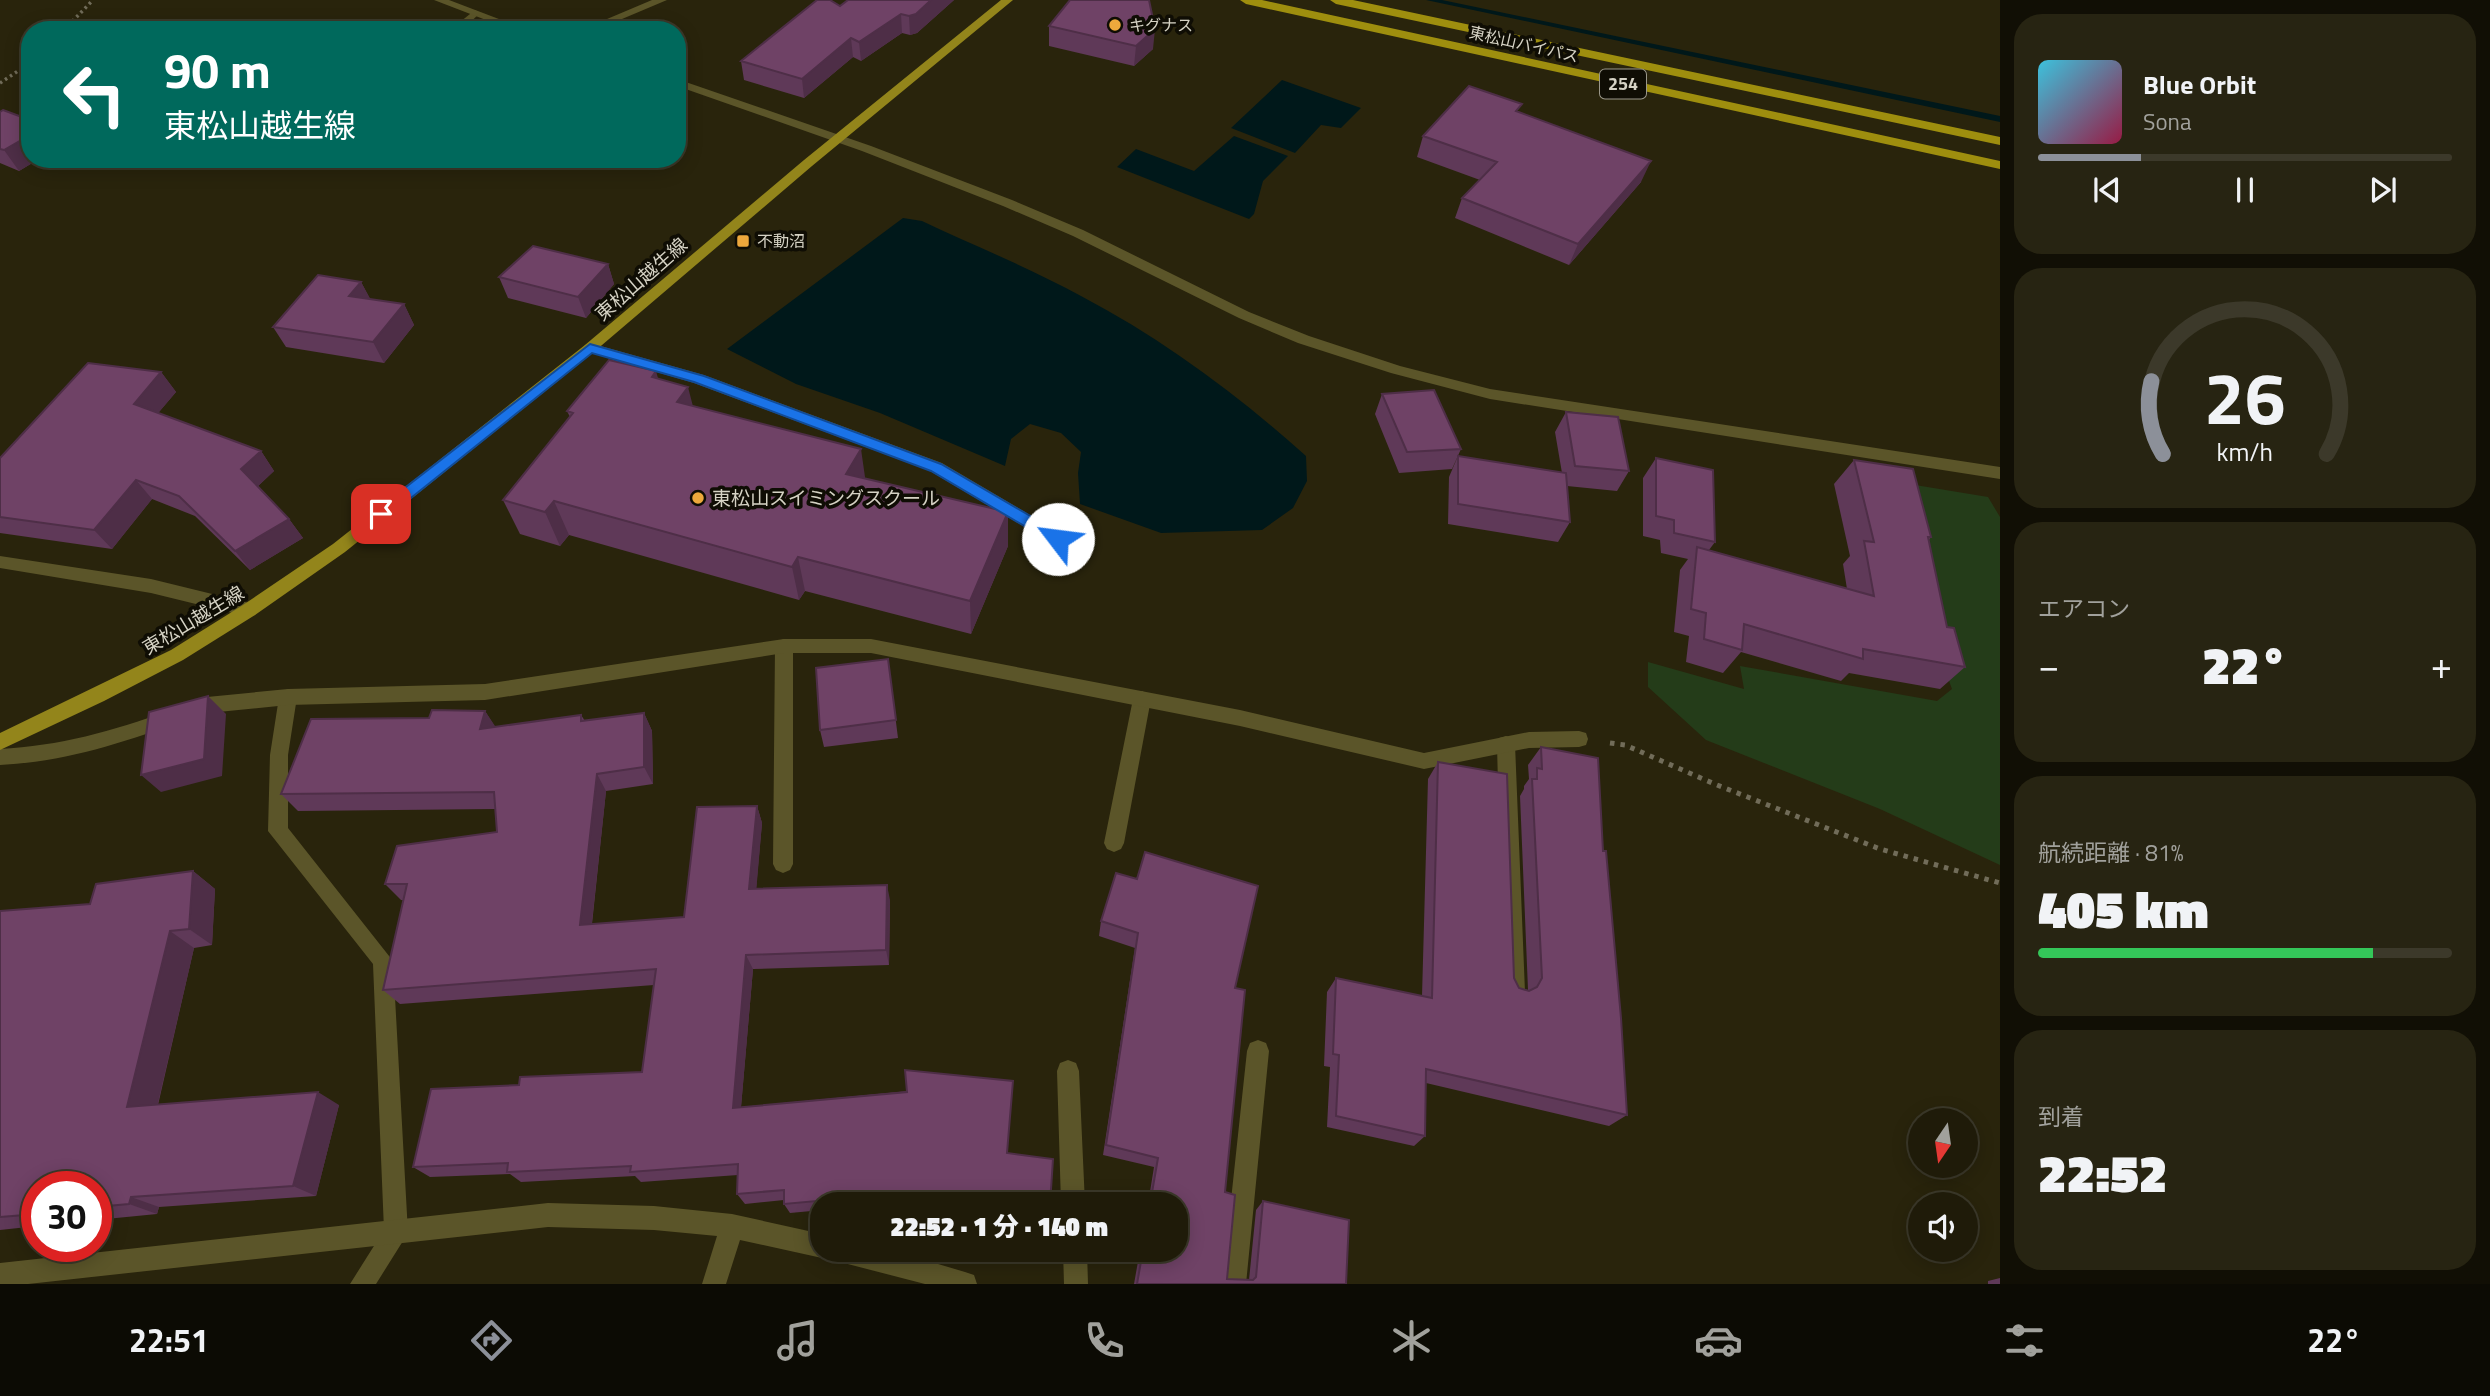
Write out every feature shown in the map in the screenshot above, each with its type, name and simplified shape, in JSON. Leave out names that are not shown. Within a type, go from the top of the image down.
[{"type":"highway","name":"東松山バイパス","points":[[1246,0],[2000,165]]},
{"type":"highway","name":"東松山バイパス","points":[[1336,0],[2000,141]]},
{"type":"main road","name":"東松山越生線","points":[[0,743],[154,667],[249,610],[339,548],[590,348],[839,137],[1008,0]]},
{"type":"street","points":[[439,0],[498,21]]},
{"type":"street","points":[[609,21],[662,0]]},
{"type":"street","points":[[466,21],[475,13]]},
{"type":"street","points":[[686,85],[839,137],[1055,223],[1245,316],[1327,347],[1424,378],[1490,394],[2000,473]]},
{"type":"street","points":[[590,348],[699,379],[936,467],[1058,539]]},
{"type":"street","points":[[0,562],[151,586],[249,610]]},
{"type":"street","points":[[783,864],[784,646]]},
{"type":"street","points":[[0,757],[41,756],[105,740],[207,705],[288,697],[485,692],[784,646],[872,646],[1240,718],[1424,761],[1529,740],[1579,739]]},
{"type":"street","points":[[288,697],[279,755],[278,831],[383,961],[396,1233],[362,1284]]},
{"type":"street","points":[[1114,843],[1142,699]]},
{"type":"street","points":[[1506,744],[1514,992]]},
{"type":"street","points":[[1234,1284],[1258,1051]]},
{"type":"street","points":[[1068,1071],[1073,1192]]},
{"type":"street","points":[[0,1275],[548,1215],[654,1218],[732,1226],[810,1243]]},
{"type":"street","points":[[713,1284],[732,1226]]},
{"type":"street","points":[[893,1262],[965,1284]]},
{"type":"street","points":[[1075,1262],[1076,1284]]},
{"type":"path","points":[[73,21],[93,0]]},
{"type":"path","points":[[0,83],[21,69]]},
{"type":"path","points":[[1579,739],[1625,745],[1717,785],[1880,849],[2000,883]]},
{"type":"green space","points":[[1897,482],[1988,497],[2000,517],[2000,865],[1880,809],[1706,740],[1648,687],[1648,662],[1744,689],[1740,666],[1937,701],[1952,689],[1931,632]]},
{"type":"water","points":[[1282,80],[1361,108],[1341,128],[1321,125],[1295,153],[1231,128]]},
{"type":"water","points":[[1234,136],[1288,156],[1263,181],[1254,214],[1249,219],[1117,167],[1136,149],[1194,171]]},
{"type":"water","points":[[903,218],[922,221],[1081,296],[1199,369],[1254,411],[1306,456],[1307,481],[1293,508],[1262,530],[1161,533],[1080,504],[1078,473],[1081,452],[1061,433],[1030,424],[1011,439],[1005,466],[880,413],[796,384],[727,349]]},
{"type":"building","points":[[817,0],[830,0],[840,6],[848,0],[931,0],[916,14],[901,14],[859,42],[851,38],[802,79],[741,61]]},
{"type":"building","points":[[1070,0],[1149,0],[1155,29],[1136,46],[1049,26]]},
{"type":"building","points":[[1469,86],[1522,104],[1516,111],[1651,161],[1578,244],[1462,198],[1497,162],[1423,136]]},
{"type":"building","points":[[3,110],[21,117],[21,140],[4,150],[0,149],[0,112]]},
{"type":"building","points":[[533,246],[608,264],[578,297],[499,277]]},
{"type":"building","points":[[318,275],[361,282],[349,296],[404,304],[373,342],[273,327]]},
{"type":"building","points":[[609,360],[656,371],[652,377],[688,387],[677,402],[861,449],[846,474],[1008,512],[970,601],[798,557],[792,567],[554,501],[545,512],[503,500],[573,413],[567,411]]},
{"type":"building","points":[[88,363],[161,372],[134,404],[261,451],[241,469],[289,519],[235,551],[179,496],[136,480],[94,530],[0,517],[0,458]]},
{"type":"building","points":[[1434,390],[1461,449],[1407,452],[1382,394]]},
{"type":"building","points":[[1566,412],[1618,417],[1629,471],[1575,466]]},
{"type":"building","points":[[1458,456],[1566,473],[1570,522],[1458,504]]},
{"type":"building","points":[[1656,458],[1713,470],[1715,542],[1674,533],[1674,520],[1656,516]]},
{"type":"building","points":[[1854,460],[1913,469],[1931,537],[1928,537],[1947,627],[1954,628],[1965,667],[1863,649],[1863,659],[1744,624],[1742,650],[1704,639],[1706,613],[1691,609],[1697,547],[1874,596],[1864,541],[1874,542]]},
{"type":"building","points":[[888,659],[896,720],[820,730],[816,668]]},
{"type":"building","points":[[208,696],[204,759],[141,775],[149,712]]},
{"type":"building","points":[[432,710],[485,711],[480,729],[581,715],[581,721],[644,713],[644,767],[597,774],[580,925],[684,917],[697,807],[757,806],[749,889],[887,885],[886,950],[746,955],[733,1108],[907,1092],[905,1070],[1013,1081],[1007,1153],[1053,1159],[1051,1192],[810,1192],[810,1202],[784,1204],[784,1190],[737,1194],[738,1164],[630,1172],[631,1166],[507,1172],[508,1163],[413,1167],[431,1089],[519,1085],[520,1077],[642,1072],[656,969],[383,990],[407,884],[385,884],[397,846],[497,832],[494,792],[281,794],[311,719],[429,718]]},
{"type":"building","points":[[1541,747],[1598,758],[1603,851],[1606,851],[1627,1115],[1426,1069],[1425,1136],[1336,1116],[1339,1055],[1333,1054],[1336,978],[1432,998],[1438,762],[1507,774],[1514,978],[1519,988],[1529,991],[1537,987],[1542,978],[1532,779],[1537,779],[1537,768],[1542,769]]},
{"type":"building","points":[[1145,852],[1258,886],[1235,988],[1245,990],[1225,1192],[1235,1195],[1227,1279],[1253,1280],[1256,1277],[1263,1201],[1349,1220],[1346,1284],[1137,1284],[1141,1262],[1188,1262],[1188,1192],[1152,1192],[1158,1158],[1106,1145],[1138,933],[1101,921],[1116,873],[1137,879]]},
{"type":"building","points":[[193,871],[189,929],[170,931],[127,1107],[318,1092],[293,1186],[131,1197],[129,1204],[112,1206],[112,1171],[21,1171],[21,1215],[0,1217],[0,911],[90,904],[96,884]]},
{"type":"waterway","points":[[1430,0],[2000,119]]},
{"type":"place","name":"キグナス","points":[[1115,25]]},
{"type":"place","name":"不動沼","points":[[743,241]]},
{"type":"place","name":"東松山スイミングスクール","points":[[698,498]]},
{"type":"route","points":[[381,514],[590,348],[699,379],[936,467],[1058,539]]}]
